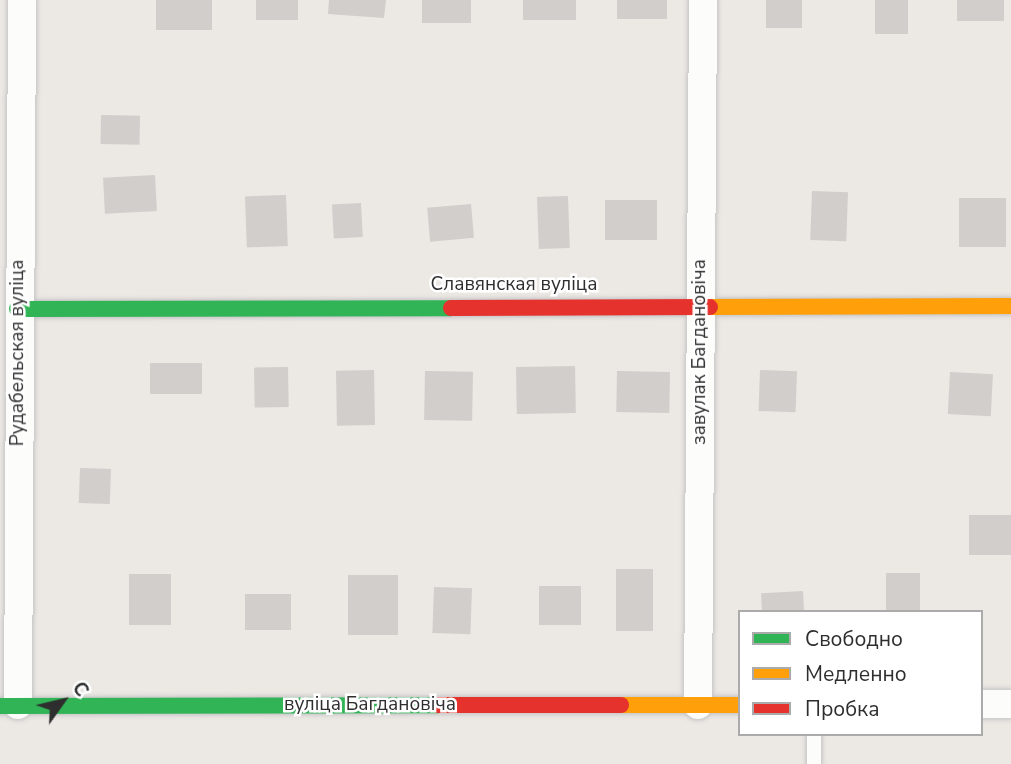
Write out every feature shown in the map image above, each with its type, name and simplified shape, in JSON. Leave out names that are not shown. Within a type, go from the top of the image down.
[{"type":"street","name":"Рудабельская вуліца","points":[[9,706],[22,0]]},
{"type":"street","name":"завулак Багдановіча","points":[[698,705],[703,0]]},
{"type":"street","name":"Славянская вуліца","points":[[17,309],[1011,306]]},
{"type":"street","points":[[983,704],[1011,704]]},
{"type":"street","name":"вуліца Багдановіча","points":[[9,706],[738,705]]},
{"type":"lane","points":[[814,736],[814,764]]},
{"type":"building","points":[[156,0],[212,0],[212,30],[156,30]]},
{"type":"building","points":[[256,0],[298,0],[298,20],[256,20]]},
{"type":"building","points":[[329,0],[386,0],[384,18],[328,14]]},
{"type":"building","points":[[422,0],[471,0],[471,23],[422,23]]},
{"type":"building","points":[[523,0],[576,0],[576,20],[523,20]]},
{"type":"building","points":[[617,0],[667,0],[667,19],[617,19]]},
{"type":"building","points":[[766,0],[802,0],[802,28],[766,28]]},
{"type":"building","points":[[875,0],[908,0],[908,34],[875,34]]},
{"type":"building","points":[[957,0],[1004,0],[1004,21],[957,21]]},
{"type":"building","points":[[101,115],[140,116],[139,145],[100,144]]},
{"type":"building","points":[[155,175],[157,211],[105,214],[103,178]]},
{"type":"building","points":[[812,191],[848,192],[846,241],[810,240]]},
{"type":"building","points":[[286,195],[288,246],[247,247],[245,196]]},
{"type":"building","points":[[568,196],[570,248],[539,249],[537,197]]},
{"type":"building","points":[[959,198],[1006,198],[1006,247],[959,247]]},
{"type":"building","points":[[605,200],[657,200],[657,240],[605,240]]},
{"type":"building","points":[[361,203],[363,237],[334,238],[332,205]]},
{"type":"building","points":[[471,204],[474,238],[430,242],[427,208]]},
{"type":"building","points":[[150,363],[202,363],[202,394],[150,394]]},
{"type":"building","points":[[575,366],[576,413],[517,414],[516,367]]},
{"type":"building","points":[[288,367],[289,407],[255,408],[254,368]]},
{"type":"building","points":[[374,370],[375,425],[337,426],[336,371]]},
{"type":"building","points":[[760,370],[797,371],[796,412],[759,411]]},
{"type":"building","points":[[425,371],[473,372],[472,421],[424,420]]},
{"type":"building","points":[[617,371],[670,372],[669,413],[616,412]]},
{"type":"building","points":[[950,372],[993,374],[991,416],[948,414]]},
{"type":"building","points":[[80,468],[111,469],[110,504],[79,503]]},
{"type":"building","points":[[969,515],[1011,515],[1011,555],[969,555]]},
{"type":"building","points":[[616,569],[653,569],[653,631],[616,631]]},
{"type":"building","points":[[886,573],[920,573],[920,610],[886,610]]},
{"type":"building","points":[[129,574],[171,574],[171,625],[129,625]]},
{"type":"building","points":[[348,575],[398,575],[398,635],[348,635]]},
{"type":"building","points":[[539,586],[581,586],[581,625],[539,625]]},
{"type":"building","points":[[434,587],[472,588],[470,634],[432,633]]},
{"type":"building","points":[[803,591],[804,610],[762,610],[761,593]]},
{"type":"building","points":[[245,594],[291,594],[291,630],[245,630]]},
{"type":"traffic: fast","points":[[17,309],[451,308]]},
{"type":"traffic: fast","points":[[0,706],[438,705]]},
{"type":"traffic: slow","points":[[710,307],[1011,306]]},
{"type":"traffic: slow","points":[[621,705],[738,705]]},
{"type":"traffic: jam","points":[[451,308],[710,307]]},
{"type":"traffic: jam","points":[[438,705],[621,705]]}]
